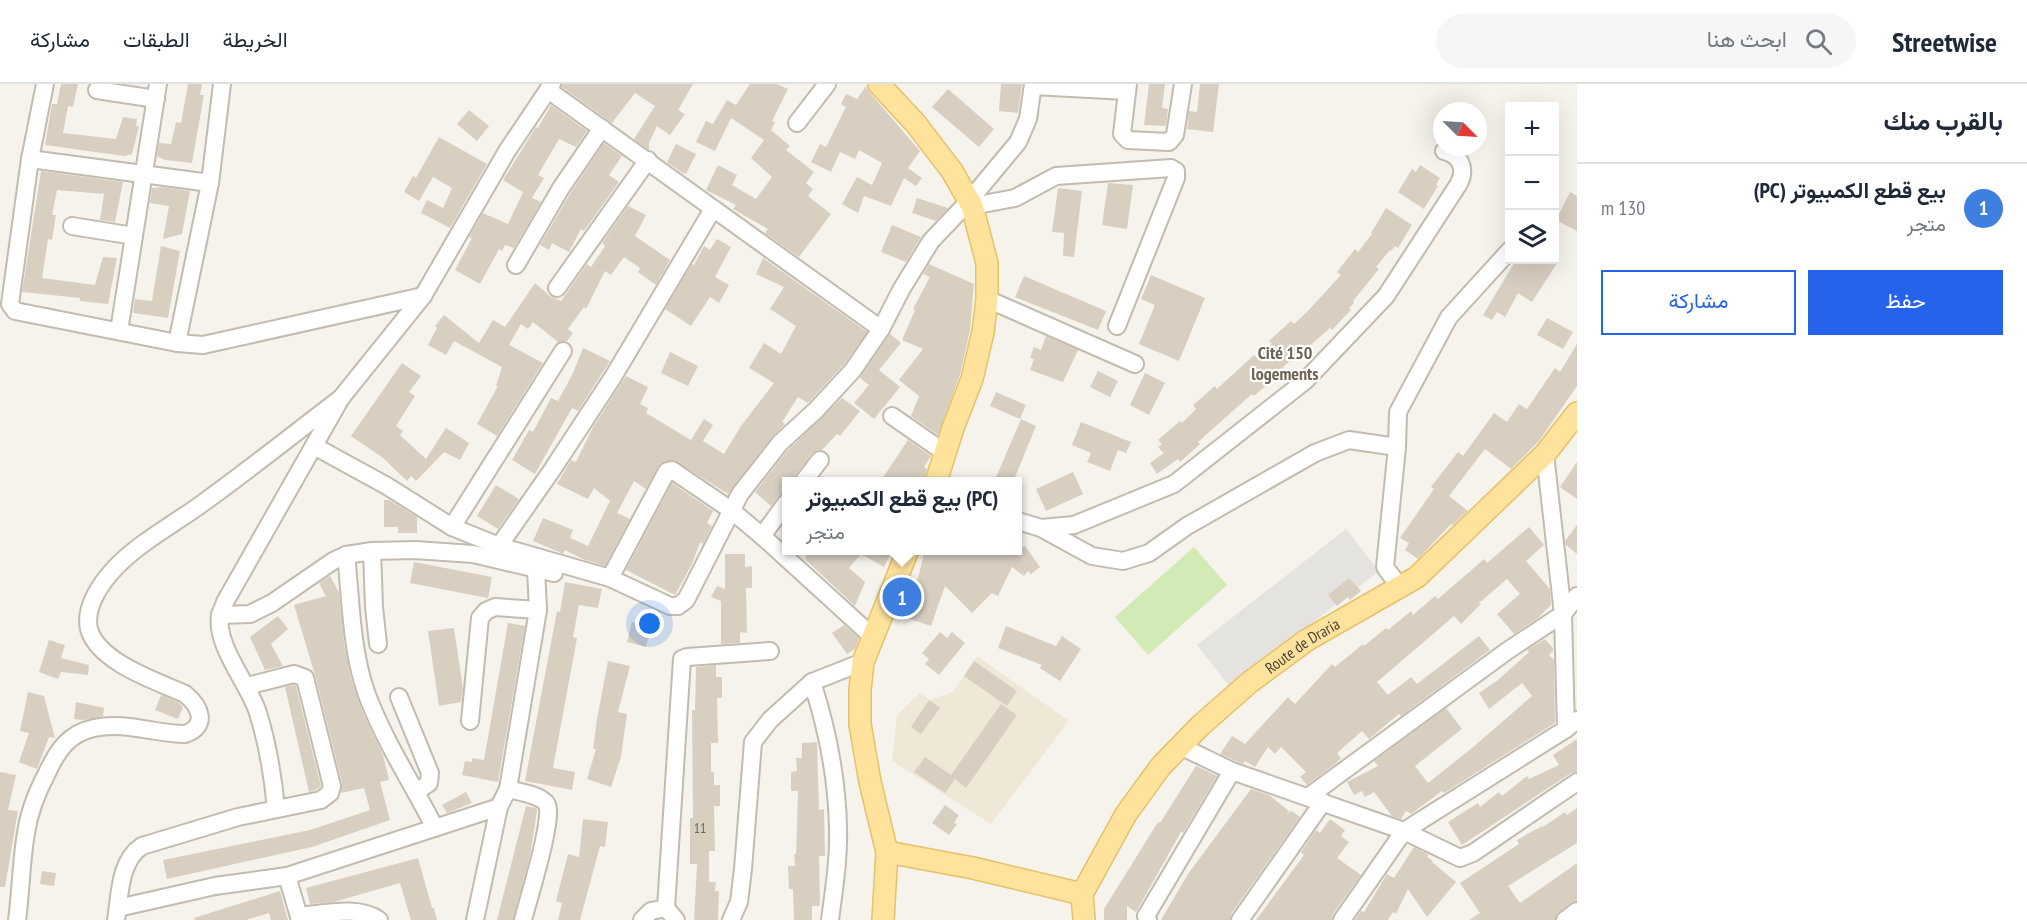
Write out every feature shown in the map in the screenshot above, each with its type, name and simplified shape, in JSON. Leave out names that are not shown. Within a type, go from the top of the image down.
[{"type":"main road","points":[[879,84],[916,124],[952,171],[970,203],[987,263],[987,299],[983,332],[972,379],[944,452],[937,477]]},
{"type":"main road","name":"Route de Draria","points":[[1082,894],[1126,814],[1161,766],[1180,746],[1250,682],[1307,640],[1417,577],[1545,454],[1577,413]]},
{"type":"main road","points":[[883,920],[887,852],[870,782],[860,724],[860,690],[863,662],[906,555]]},
{"type":"main road","points":[[887,852],[974,868],[1082,894],[1084,920]]},
{"type":"street","points":[[45,84],[30,159],[11,308],[177,343],[203,345],[423,296]]},
{"type":"street","points":[[177,343],[210,183],[222,84]]},
{"type":"street","points":[[797,123],[827,84]]},
{"type":"street","points":[[315,446],[387,486],[452,527],[499,546],[610,578],[670,606],[678,606],[686,600],[740,494],[780,443],[816,410],[853,370],[881,329],[901,290],[931,241],[970,203],[1018,142],[1028,119],[1033,85],[1128,88],[1122,134],[1128,140],[1169,142],[1175,135],[1183,84]]},
{"type":"street","points":[[276,809],[269,753],[257,711],[247,686],[225,645],[220,615],[232,588],[341,398],[423,296],[507,151],[550,87],[602,128],[881,329]]},
{"type":"street","points":[[97,90],[157,91],[119,331]]},
{"type":"street","points":[[516,265],[561,188],[602,128]]},
{"type":"street","points":[[1041,528],[1074,525],[1174,484],[1305,381],[1386,296],[1458,184],[1462,174],[1460,162],[1456,156]]},
{"type":"street","points":[[30,159],[210,183]]},
{"type":"street","points":[[557,288],[648,160]]},
{"type":"street","points":[[970,203],[1016,198],[1056,177],[1171,168],[1176,171],[1176,178],[1117,326]]},
{"type":"street","points":[[499,546],[613,377],[713,209]]},
{"type":"street","points":[[72,226],[134,236]]},
{"type":"street","points":[[1399,586],[1386,567],[1398,412],[1449,317],[1505,254]]},
{"type":"street","points":[[987,299],[1135,364]]},
{"type":"street","points":[[452,527],[563,351]]},
{"type":"street","points":[[17,920],[28,822],[35,799],[59,749],[69,740],[94,728],[136,727],[185,735],[191,732],[200,720],[200,711],[193,701],[114,660],[97,643],[90,631],[88,620],[96,594],[115,568],[130,554],[201,504],[341,398]]},
{"type":"street","points":[[892,416],[944,452]]},
{"type":"street","points":[[1022,522],[1041,528],[1092,556],[1123,561],[1149,554],[1187,526],[1315,453],[1348,440],[1397,447]]},
{"type":"street","points":[[1342,920],[1404,831],[1571,724],[1563,614],[1545,454]]},
{"type":"street","points":[[807,477],[820,459]]},
{"type":"street","points":[[610,578],[669,469],[731,510],[782,554]]},
{"type":"street","points":[[762,536],[782,508]]},
{"type":"street","points":[[220,615],[250,614],[263,608],[333,561],[346,555],[372,551],[415,550],[472,554],[639,593]]},
{"type":"street","points":[[372,551],[378,644]]},
{"type":"street","points":[[346,555],[355,641],[366,691],[378,720],[435,828]]},
{"type":"street","points":[[783,555],[873,637]]},
{"type":"street","points":[[475,920],[499,807],[508,789],[538,610],[536,569]]},
{"type":"street","points":[[1240,920],[1316,800],[1508,651],[1563,614],[1577,596]]},
{"type":"street","points":[[470,721],[480,618],[486,611],[495,607],[538,610]]},
{"type":"street","points":[[642,920],[651,911],[671,914],[682,659],[770,651]]},
{"type":"street","points":[[731,920],[738,902],[743,869],[753,742],[770,720],[812,682],[863,662]]},
{"type":"street","points":[[247,686],[294,674],[304,678],[308,685],[332,786],[330,793],[325,798],[237,817],[142,846],[128,860],[117,914],[214,886],[287,876],[499,807]]},
{"type":"street","points":[[812,682],[825,723],[838,827],[837,872],[830,920]]},
{"type":"street","points":[[399,697],[430,773],[429,783],[416,792]]},
{"type":"street","points":[[1180,746],[1232,771],[1404,831],[1460,858],[1473,853],[1577,782]]},
{"type":"street","points":[[1148,920],[1146,916],[1232,771]]},
{"type":"street","points":[[508,789],[536,797],[546,802],[549,807],[548,826],[523,920]]},
{"type":"street","points":[[287,876],[299,918],[356,912],[369,914],[379,920]]},
{"type":"street","points":[[1564,920],[1577,911]]},
{"type":"shaded area","points":[[1346,529],[1379,571],[1230,687],[1197,645]]},
{"type":"shaded area","points":[[977,656],[1069,721],[991,824],[892,761],[897,715],[921,692],[929,700],[953,692]]},
{"type":"green space","points":[[1194,547],[1227,585],[1148,655],[1115,617]]},
{"type":"building","points":[[61,84],[78,84],[73,107],[68,106],[63,133],[116,139],[123,117],[137,119],[136,126],[139,126],[132,154],[124,156],[45,145],[52,104],[57,104]]},
{"type":"building","points":[[188,84],[202,84],[200,95],[204,95],[192,163],[165,160],[157,156],[159,143],[171,144],[176,122],[181,123]]},
{"type":"building","points":[[562,84],[693,84],[678,110],[685,114],[670,135],[657,126],[649,143],[649,150],[634,139],[655,106],[635,93],[612,123],[562,87]]},
{"type":"building","points":[[750,84],[777,84],[788,89],[772,121],[775,122],[771,130],[790,146],[786,150],[814,172],[806,183],[813,189],[808,196],[831,214],[799,257],[765,233],[768,229],[733,209],[736,205],[706,190],[718,165],[737,175],[732,185],[756,199],[772,177],[751,158],[764,140],[731,118],[715,151],[696,142],[706,121],[713,124],[727,100],[736,105]]},
{"type":"building","points":[[1001,84],[1022,84],[1018,113],[999,111]]},
{"type":"building","points":[[1149,84],[1165,84],[1162,108],[1168,109],[1166,126],[1144,125]]},
{"type":"building","points":[[1200,84],[1219,84],[1213,132],[1187,129],[1189,111],[1197,112]]},
{"type":"building","points":[[866,86],[920,151],[908,168],[922,178],[916,186],[904,178],[891,206],[864,196],[858,213],[842,204],[857,177],[872,185],[882,163],[859,150],[855,159],[840,152],[831,172],[811,162],[820,144],[826,147],[846,107],[841,104],[846,94],[857,99]]},
{"type":"building","points":[[948,89],[994,129],[979,147],[932,107]]},
{"type":"building","points":[[551,105],[587,131],[576,147],[559,139],[538,175],[544,178],[532,198],[541,202],[514,248],[505,245],[502,251],[499,249],[480,284],[455,270],[472,238],[469,237],[483,213],[508,224],[523,192],[503,180]]},
{"type":"building","points":[[469,110],[489,126],[477,141],[457,124]]},
{"type":"building","points":[[439,137],[487,164],[450,228],[421,213],[427,200],[443,208],[452,188],[433,177],[419,201],[404,192],[413,176],[416,178]]},
{"type":"building","points":[[604,143],[622,156],[609,175],[619,182],[584,231],[581,229],[569,252],[552,243],[549,250],[540,245],[570,194]]},
{"type":"building","points":[[676,144],[696,154],[686,174],[667,162]]},
{"type":"building","points":[[1420,165],[1440,178],[1436,185],[1438,186],[1424,209],[1398,192],[1412,169],[1416,172]]},
{"type":"building","points":[[41,171],[123,182],[115,222],[100,220],[104,194],[57,190],[52,215],[56,215],[52,240],[48,239],[42,278],[95,285],[103,257],[117,258],[108,304],[80,301],[80,298],[22,292]]},
{"type":"building","points":[[1108,183],[1133,185],[1127,229],[1102,225]]},
{"type":"building","points":[[152,188],[190,191],[182,234],[163,239],[169,206],[150,203]]},
{"type":"building","points":[[1058,188],[1082,191],[1074,257],[1063,256],[1064,233],[1052,232]]},
{"type":"building","points":[[1570,192],[1577,196],[1577,231],[1559,222],[1559,214]]},
{"type":"building","points":[[917,198],[948,208],[936,221],[912,213]]},
{"type":"building","points":[[628,206],[646,215],[635,236],[670,260],[656,285],[638,272],[640,268],[624,257],[611,275],[605,271],[586,309],[584,307],[568,329],[573,333],[567,341],[558,342],[533,322],[528,329],[521,324],[509,345],[543,363],[497,436],[477,424],[498,386],[496,386],[502,367],[454,341],[446,355],[428,345],[437,328],[435,326],[444,315],[479,343],[493,320],[505,327],[535,283],[551,297],[561,301],[587,264],[591,267],[605,246],[602,243]]},
{"type":"building","points":[[1386,208],[1412,225],[1398,248],[1395,246],[1390,250],[1376,267],[1379,269],[1353,301],[1354,303],[1349,308],[1351,310],[1332,330],[1330,328],[1273,376],[1275,378],[1254,396],[1252,394],[1235,409],[1198,442],[1200,444],[1180,462],[1178,459],[1157,474],[1150,463],[1164,453],[1158,447],[1162,444],[1158,440],[1180,421],[1182,423],[1196,409],[1193,405],[1215,386],[1217,389],[1254,355],[1257,358],[1272,344],[1269,341],[1291,321],[1294,324],[1306,313],[1341,275],[1337,272],[1355,249],[1358,252],[1372,234]]},
{"type":"building","points":[[892,225],[921,237],[906,262],[881,252]]},
{"type":"building","points":[[717,239],[731,247],[715,277],[729,285],[719,303],[710,297],[691,326],[665,309],[704,246],[710,250]]},
{"type":"building","points":[[161,246],[180,251],[168,318],[133,313],[135,299],[152,301]]},
{"type":"building","points":[[763,258],[867,332],[845,363],[808,403],[798,397],[782,422],[785,424],[772,437],[728,494],[674,460],[660,463],[646,489],[634,481],[617,513],[630,519],[605,566],[565,550],[563,554],[533,541],[543,518],[573,530],[570,538],[588,546],[610,501],[594,488],[588,499],[557,484],[571,460],[576,462],[593,427],[626,376],[648,387],[640,404],[648,408],[646,413],[691,440],[704,419],[713,425],[703,441],[724,454],[741,426],[774,383],[749,368],[764,343],[781,354],[796,326],[770,309],[784,287],[756,274]]},
{"type":"building","points":[[929,264],[974,284],[970,330],[960,375],[938,435],[911,416],[919,396],[899,380],[923,349],[902,340],[915,310],[913,309],[930,277],[923,274]]},
{"type":"building","points":[[1514,264],[1556,264],[1532,302],[1518,293],[1505,317],[1497,312],[1492,320],[1483,315]]},
{"type":"building","points":[[1151,275],[1205,298],[1179,361],[1139,344],[1155,305],[1141,299]]},
{"type":"building","points":[[1024,276],[1106,311],[1098,330],[1015,297]]},
{"type":"building","points":[[1547,318],[1573,332],[1563,349],[1537,335]]},
{"type":"building","points":[[890,334],[901,343],[879,370],[900,387],[874,419],[854,403],[869,385],[860,378]]},
{"type":"building","points":[[1046,336],[1078,350],[1063,382],[1030,370],[1034,359],[1030,358],[1034,347],[1041,350]]},
{"type":"building","points":[[1577,344],[1577,386],[1539,441],[1511,469],[1485,449],[1449,496],[1468,511],[1453,525],[1451,524],[1418,559],[1405,550],[1409,543],[1400,538],[1434,489],[1431,487],[1458,452],[1463,456],[1494,413],[1507,422],[1519,404],[1527,409],[1555,368],[1560,372]]},
{"type":"building","points":[[583,348],[610,361],[578,411],[572,408],[535,474],[512,460],[529,430],[533,432],[551,398],[558,401]]},
{"type":"building","points":[[670,352],[698,366],[688,386],[661,373]]},
{"type":"building","points":[[402,363],[421,376],[409,392],[415,396],[396,426],[403,431],[400,435],[426,459],[446,428],[469,443],[460,460],[444,452],[416,481],[411,476],[407,481],[383,458],[351,436]]},
{"type":"building","points":[[1098,371],[1118,381],[1110,397],[1090,387]]},
{"type":"building","points":[[1145,373],[1165,383],[1149,415],[1130,405]]},
{"type":"building","points":[[996,392],[1026,405],[1020,419],[990,406]]},
{"type":"building","points":[[842,398],[860,411],[840,436],[837,434],[822,450],[817,450],[812,454],[795,477],[782,477],[782,494],[771,506],[755,492],[788,450]]},
{"type":"building","points":[[1021,419],[1036,426],[1015,477],[996,477]]},
{"type":"building","points":[[1081,422],[1131,442],[1126,453],[1118,450],[1110,471],[1087,462],[1091,453],[1072,445]]},
{"type":"building","points":[[908,440],[931,456],[924,467],[927,469],[925,477],[883,477]]},
{"type":"building","points":[[1577,462],[1577,499],[1560,487]]},
{"type":"building","points":[[1073,472],[1083,494],[1046,511],[1036,489]]},
{"type":"building","points":[[672,483],[713,511],[707,523],[712,526],[703,544],[700,542],[692,564],[675,595],[626,570]]},
{"type":"building","points":[[496,485],[519,499],[498,529],[477,516]]},
{"type":"building","points":[[384,500],[389,500],[417,517],[417,533],[398,533],[398,527],[384,527]]},
{"type":"building","points":[[1577,525],[1577,554],[1566,545],[1565,541]]},
{"type":"building","points":[[1529,527],[1544,545],[1526,561],[1550,589],[1551,605],[1538,618],[1514,634],[1497,614],[1520,594],[1507,579],[1479,603],[1481,604],[1461,624],[1454,616],[1377,682],[1388,695],[1411,677],[1417,684],[1479,636],[1490,650],[1401,716],[1399,714],[1369,739],[1362,731],[1337,753],[1341,758],[1335,764],[1307,785],[1300,777],[1306,772],[1281,747],[1275,754],[1268,747],[1255,767],[1245,761],[1243,764],[1220,754],[1232,736],[1245,744],[1288,697],[1295,704],[1332,664],[1335,667],[1363,644],[1364,646],[1386,628],[1388,630],[1411,611],[1413,615],[1435,596],[1438,599],[1484,559],[1487,563]]},
{"type":"building","points":[[1025,546],[1040,567],[1031,574],[1028,571],[1024,576],[1012,567],[998,596],[992,593],[972,613],[945,586],[931,626],[904,617],[924,555],[1022,555],[1022,548]]},
{"type":"building","points":[[725,554],[745,554],[745,567],[752,566],[752,588],[746,588],[747,633],[740,632],[740,643],[721,644],[721,601],[711,597],[717,586],[725,589]]},
{"type":"building","points":[[807,555],[860,555],[849,568],[865,582],[855,606],[805,559]]},
{"type":"building","points":[[863,555],[890,555],[884,567]]},
{"type":"building","points":[[414,562],[492,577],[488,598],[410,583]]},
{"type":"building","points":[[330,576],[339,592],[344,643],[351,679],[363,713],[383,755],[389,780],[380,782],[390,820],[312,847],[167,879],[163,860],[310,830],[370,810],[364,788],[341,793],[342,783],[315,675],[294,605],[326,596],[319,583]]},
{"type":"building","points":[[1349,578],[1361,591],[1350,600],[1348,597],[1337,606],[1328,595]]},
{"type":"building","points":[[565,582],[602,589],[598,608],[579,605],[573,637],[577,638],[553,768],[575,772],[572,790],[525,781],[557,611],[560,612]]},
{"type":"building","points":[[278,616],[288,629],[271,644],[283,666],[265,670],[250,637]]},
{"type":"building","points":[[632,622],[651,627],[646,647],[627,642]]},
{"type":"building","points":[[508,623],[525,626],[498,782],[462,775],[465,761],[472,762],[472,758],[484,760]]},
{"type":"building","points":[[844,625],[859,638],[855,649],[847,654],[832,633]]},
{"type":"building","points":[[1006,626],[1056,646],[1062,636],[1081,649],[1060,681],[1040,668],[1042,665],[998,648]]},
{"type":"building","points":[[454,628],[463,689],[461,702],[439,706],[428,631]]},
{"type":"building","points":[[940,632],[947,638],[952,632],[965,643],[939,675],[925,664],[929,659],[922,653]]},
{"type":"building","points":[[1545,639],[1553,648],[1549,655],[1554,660],[1555,723],[1444,793],[1442,791],[1411,814],[1406,811],[1401,819],[1392,816],[1374,792],[1365,797],[1362,791],[1354,795],[1347,782],[1378,766],[1374,761],[1446,708],[1462,729],[1415,766],[1428,783],[1472,748],[1532,696],[1522,683],[1489,709],[1479,693],[1498,680],[1529,652],[1527,650]]},
{"type":"building","points":[[49,640],[65,645],[61,658],[89,665],[88,675],[61,672],[58,679],[39,672]]},
{"type":"building","points":[[608,661],[630,666],[618,712],[627,714],[621,757],[611,787],[587,779],[596,749],[593,749],[597,719]]},
{"type":"building","points":[[974,661],[1017,691],[1007,706],[964,676]]},
{"type":"building","points":[[716,665],[716,677],[722,677],[722,698],[717,698],[718,743],[711,743],[711,772],[714,772],[714,785],[720,785],[720,806],[714,806],[715,851],[709,851],[709,882],[716,882],[715,891],[719,891],[718,920],[694,920],[697,864],[690,864],[690,818],[693,818],[692,710],[695,710],[696,667]]},
{"type":"building","points":[[296,686],[321,786],[309,792],[285,687]]},
{"type":"building","points":[[28,692],[44,696],[55,738],[49,737],[37,769],[19,762],[29,733],[20,731]]},
{"type":"building","points":[[161,695],[183,707],[178,719],[155,710]]},
{"type":"building","points":[[929,700],[940,708],[921,734],[911,727]]},
{"type":"building","points":[[76,702],[104,708],[103,716],[84,720],[74,719]]},
{"type":"building","points":[[1001,704],[1017,715],[966,788],[955,779],[945,793],[914,772],[925,757],[951,775]]},
{"type":"building","points":[[1577,739],[1577,772],[1571,773],[1462,845],[1448,822],[1478,803],[1480,807],[1499,792],[1502,796],[1527,776],[1529,779],[1559,765],[1553,755]]},
{"type":"building","points":[[817,742],[819,810],[824,809],[825,856],[819,856],[820,906],[812,906],[812,920],[794,920],[793,889],[789,889],[788,866],[795,866],[798,791],[791,791],[791,772],[797,771],[796,758],[802,758],[802,743]]},
{"type":"building","points":[[1196,766],[1217,776],[1183,833],[1181,832],[1136,912],[1127,906],[1127,920],[1104,920],[1104,909]]},
{"type":"building","points":[[0,772],[16,775],[8,810],[18,811],[5,887],[0,887]]},
{"type":"building","points":[[1251,789],[1269,795],[1289,811],[1287,813],[1292,811],[1300,817],[1231,914],[1230,920],[1161,920],[1188,874]]},
{"type":"building","points":[[466,792],[472,803],[447,813],[442,805]]},
{"type":"building","points":[[945,805],[959,815],[954,823],[957,824],[949,835],[932,823]]},
{"type":"building","points":[[526,806],[536,808],[537,811],[530,856],[513,920],[497,920]]},
{"type":"building","points":[[1577,808],[1577,843],[1508,886],[1520,903],[1577,863],[1577,901],[1559,912],[1555,920],[1469,920],[1480,913],[1460,883],[1519,844],[1517,840],[1543,827],[1565,812],[1567,815]]},
{"type":"building","points":[[583,819],[608,822],[605,847],[600,846],[580,920],[558,920],[562,903],[556,901],[568,854],[579,857]]},
{"type":"building","points":[[1330,819],[1345,830],[1341,836],[1349,842],[1337,858],[1361,875],[1333,914],[1332,920],[1256,920],[1304,855],[1301,852],[1316,830],[1320,833]]},
{"type":"building","points":[[1414,847],[1429,855],[1427,857],[1432,862],[1456,882],[1427,917],[1408,889],[1396,914],[1393,912],[1388,920],[1355,920],[1361,911],[1364,912],[1387,874],[1394,878]]},
{"type":"building","points":[[418,858],[437,920],[411,920],[400,883],[334,902],[310,904],[306,888]]},
{"type":"building","points":[[42,871],[56,873],[54,886],[40,884]]},
{"type":"building","points":[[280,891],[288,920],[271,920],[269,913],[246,920],[195,920],[194,918]]},
{"type":"place","name":"بيع قطع الكمبيوتر (PC)","points":[[902,597]]},
{"type":"district","name":"Cité 150 logements","points":[[1285,362]]}]
